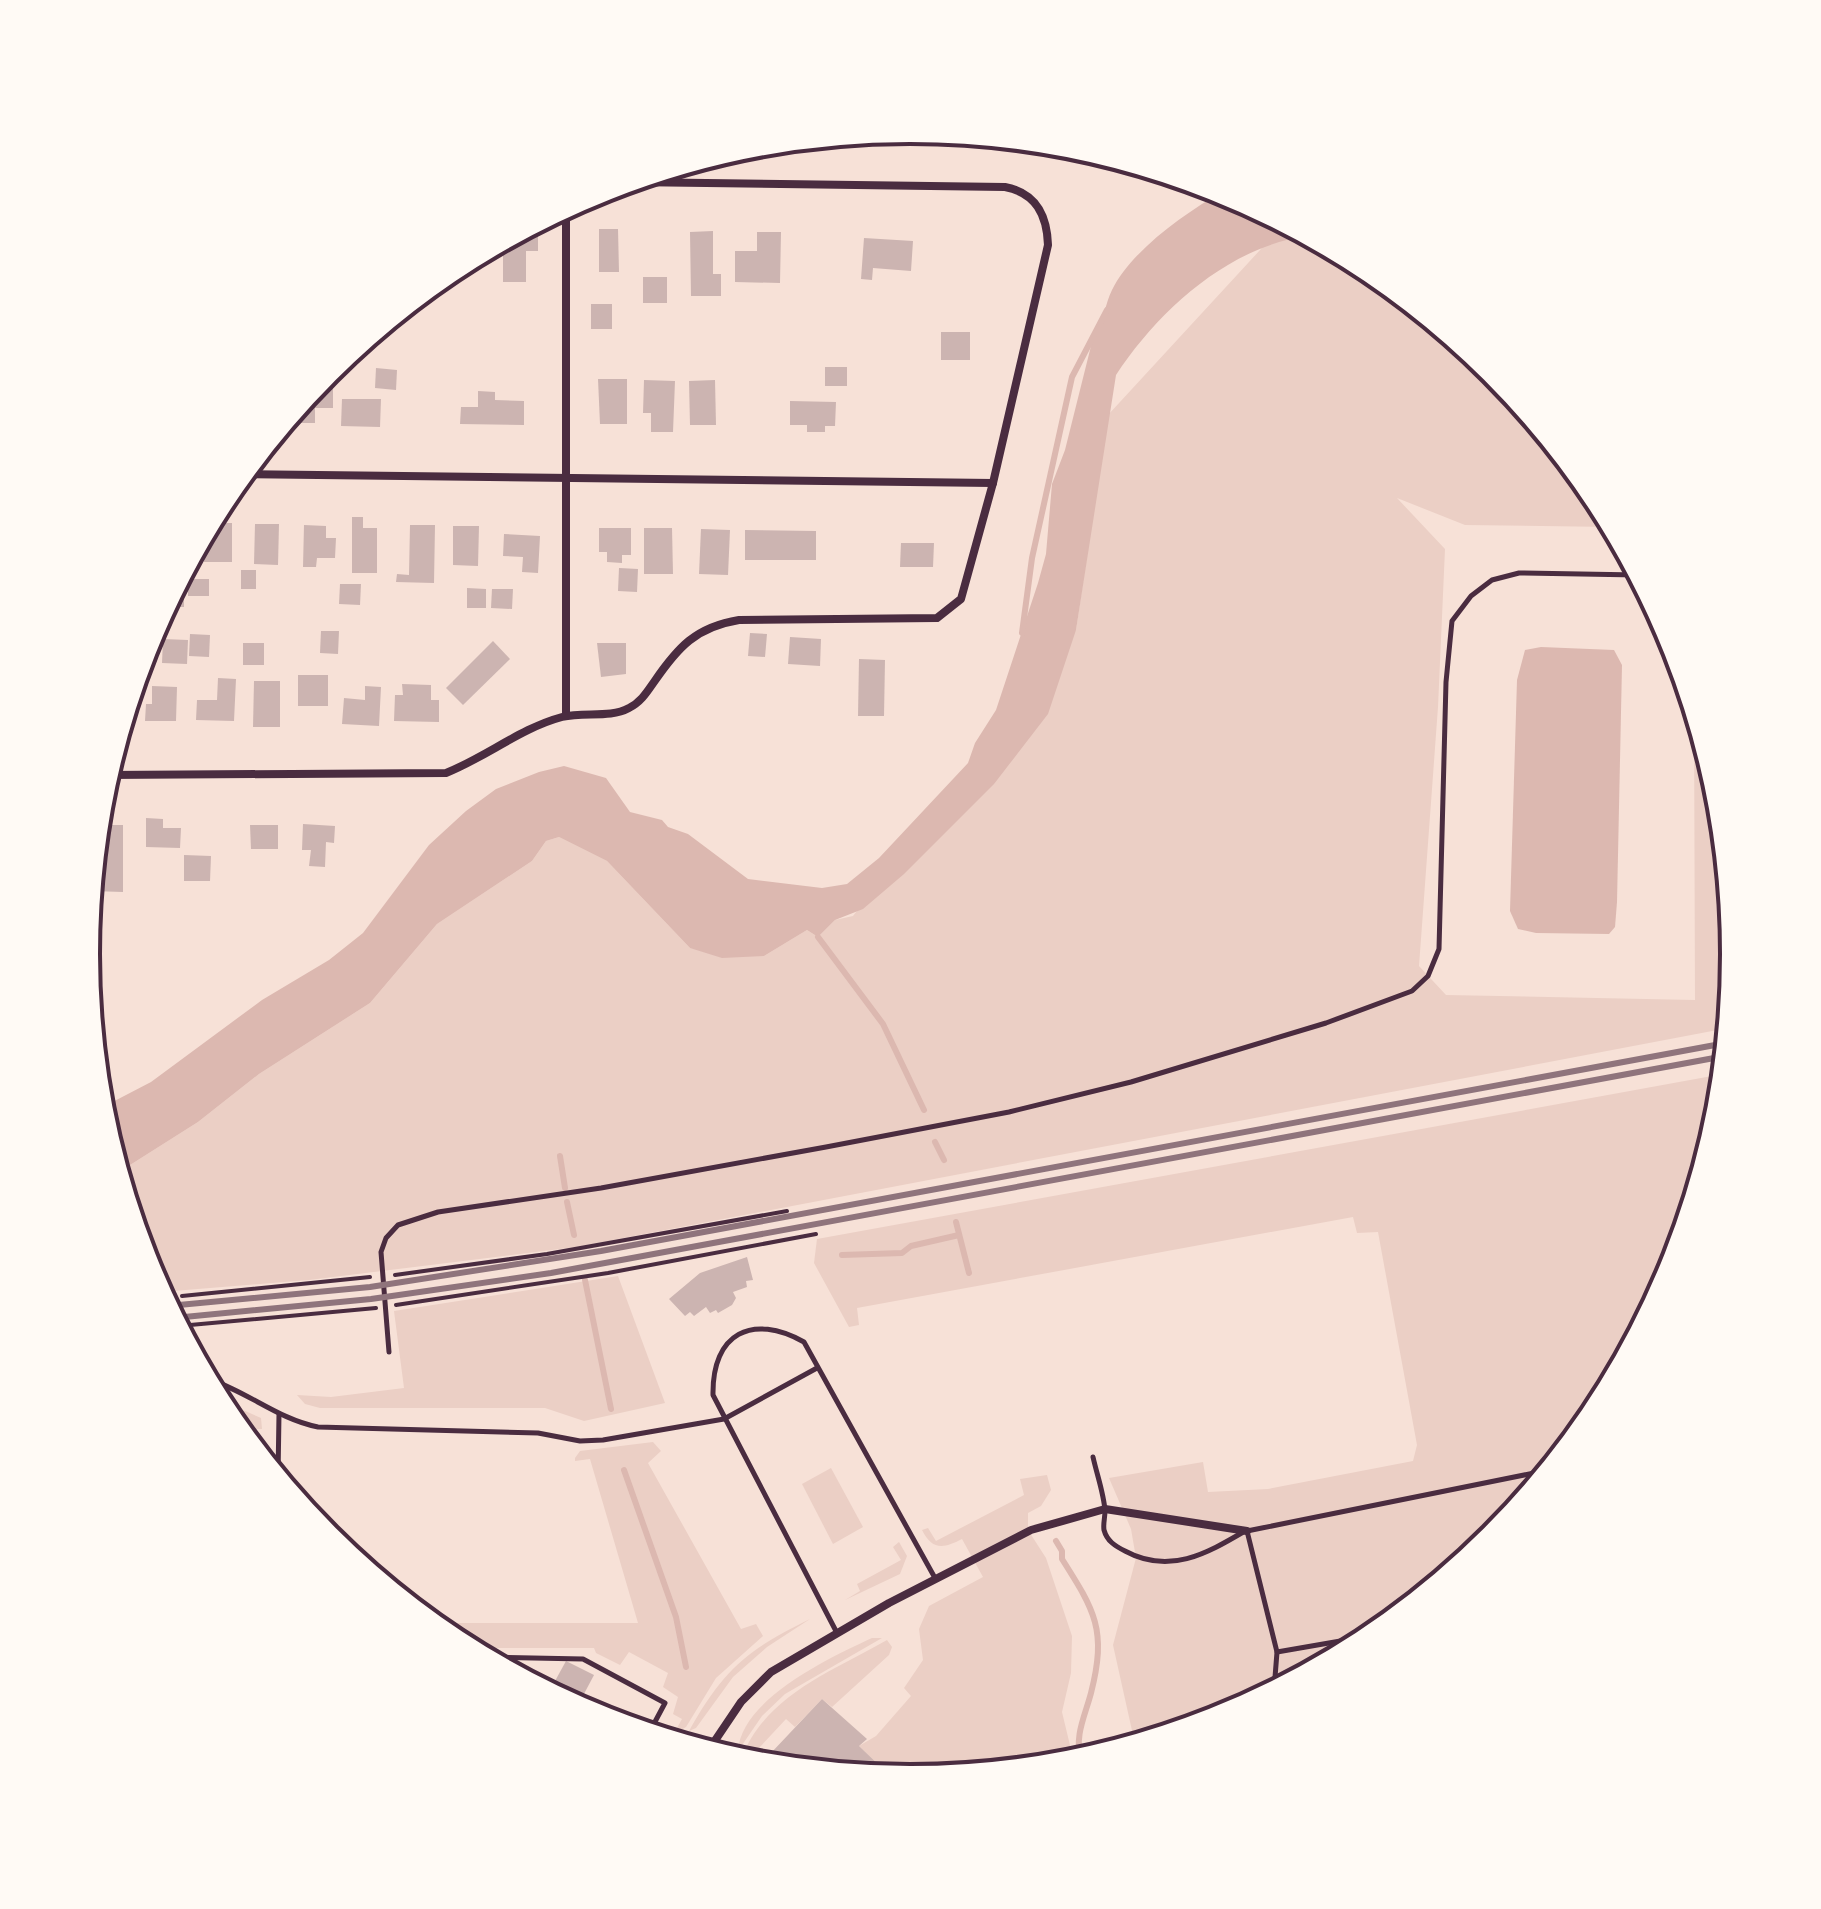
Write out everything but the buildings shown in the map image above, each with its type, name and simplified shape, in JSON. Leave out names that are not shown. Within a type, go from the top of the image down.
[{"type":"street","points":[[121,775],[446,773],[475,761],[538,725],[566,716],[629,709],[642,699],[675,651],[695,633],[715,624],[739,620],[937,618],[961,599],[993,483],[1048,245],[1047,225],[1038,205],[1021,190],[1005,187],[665,182]]},
{"type":"street","points":[[566,222],[566,716]]},
{"type":"street","points":[[258,474],[993,483]]},
{"type":"street","points":[[715,1740],[741,1702],[764,1678],[935,1578],[1031,1530],[1105,1509],[1247,1531]]},
{"type":"lane","points":[[389,1352],[381,1252],[386,1238],[398,1225],[415,1218],[498,1201],[601,1188],[1009,1112],[1131,1082],[1326,1023],[1412,991],[1428,976],[1439,949],[1446,682],[1452,621],[1471,596],[1492,580],[1519,573],[1626,575]]},
{"type":"lane","points":[[837,1633],[713,1395],[713,1380],[719,1358],[727,1345],[743,1332],[762,1327],[782,1330],[804,1342],[935,1578]]},
{"type":"lane","points":[[224,1384],[279,1414],[318,1427],[538,1433],[580,1441],[724,1419],[817,1368]]},
{"type":"lane","points":[[278,1462],[279,1414]]},
{"type":"lane","points":[[1093,1457],[1105,1509],[1104,1530],[1111,1544],[1156,1562],[1180,1562],[1207,1553],[1247,1531],[1532,1474]]},
{"type":"lane","points":[[1247,1531],[1277,1652],[1275,1678]]},
{"type":"lane","points":[[1277,1652],[1340,1641]]},
{"type":"lane","points":[[508,1657],[583,1659],[665,1703],[654,1723]]},
{"type":"path","points":[[182,1296],[383,1276],[547,1254],[787,1211]]},
{"type":"path","points":[[190,1325],[385,1307],[580,1277],[816,1234]]},
{"type":"shaded area","points":[[1208,201],[1291,240],[1250,253],[1198,286],[1152,328],[1116,375],[1076,630],[1048,714],[994,784],[904,874],[863,909],[835,920],[818,937],[807,930],[764,956],[722,958],[690,948],[607,861],[559,837],[546,841],[532,861],[437,924],[370,1003],[259,1074],[198,1122],[129,1166],[114,1101],[151,1082],[262,1000],[329,960],[363,933],[429,845],[496,789],[564,766],[606,778],[630,812],[662,820],[668,827],[688,834],[748,879],[822,888],[847,884],[879,858],[968,763],[975,743],[996,710],[1046,554],[1052,484],[1065,450],[1095,330],[1112,290],[1132,261],[1145,247]]},
{"type":"shaded area","points":[[1277,232],[1316,253],[1404,311],[1484,381],[1554,461],[1598,527],[1465,525],[1397,498],[1445,549],[1438,707],[1419,966],[1446,995],[1695,1000],[1694,750],[1714,849],[1719,901],[1721,954],[1717,1030],[576,1247],[309,1280],[174,1291],[143,1215],[129,1166],[198,1122],[259,1074],[370,1003],[437,924],[532,861],[546,841],[559,837],[607,861],[690,948],[764,956],[807,930],[818,937],[835,920],[853,916],[1076,630],[1108,415]]},
{"type":"shaded area","points":[[1541,647],[1614,650],[1622,665],[1617,902],[1615,927],[1609,934],[1536,933],[1518,929],[1510,911],[1517,680],[1525,650]]},
{"type":"shaded area","points":[[1711,1076],[1693,1164],[1678,1215],[1637,1313],[1584,1405],[1520,1489],[1445,1564],[1361,1628],[1269,1681],[1221,1703],[1133,1733],[1113,1645],[1136,1558],[1131,1529],[1109,1478],[1203,1462],[1208,1492],[1268,1489],[1413,1461],[1417,1445],[1378,1232],[1357,1233],[1353,1217],[857,1308],[859,1325],[849,1327],[814,1263],[817,1239]]},
{"type":"shaded area","points":[[618,1276],[665,1403],[584,1421],[545,1408],[320,1408],[305,1404],[297,1395],[331,1397],[404,1388],[394,1311]]},
{"type":"shaded area","points":[[239,1408],[261,1418],[262,1429],[254,1429]]},
{"type":"shaded area","points":[[653,1442],[661,1451],[648,1463],[741,1629],[756,1624],[763,1636],[716,1678],[686,1727],[680,1731],[665,1726],[677,1728],[682,1719],[673,1714],[678,1697],[663,1687],[668,1673],[629,1652],[620,1665],[596,1653],[594,1648],[492,1648],[453,1623],[638,1623],[590,1459],[575,1461],[580,1451]]},
{"type":"shaded area","points":[[831,1468],[863,1527],[833,1544],[802,1484]]},
{"type":"shaded area","points":[[1047,1475],[1051,1490],[1041,1506],[1028,1513],[1028,1530],[1046,1558],[1072,1636],[1071,1673],[1062,1712],[1071,1749],[964,1763],[878,1764],[859,1746],[876,1736],[911,1696],[904,1688],[923,1660],[919,1629],[929,1606],[983,1577],[962,1539],[939,1546],[930,1541],[922,1530],[928,1528],[936,1541],[1024,1495],[1020,1479]]},
{"type":"shaded area","points":[[899,1542],[907,1556],[900,1574],[845,1600],[860,1591],[857,1584],[901,1560],[893,1547]]},
{"type":"shaded area","points":[[810,1619],[767,1647],[733,1677],[696,1728],[689,1731],[714,1692],[739,1663],[769,1641]]},
{"type":"shaded area","points":[[872,1638],[882,1638],[785,1694],[762,1716],[739,1746],[743,1732],[754,1714],[771,1697],[834,1656]]},
{"type":"shaded area","points":[[887,1640],[892,1647],[889,1655],[832,1707],[822,1699],[795,1727],[786,1719],[759,1748],[762,1751],[747,1748],[767,1717],[784,1701],[824,1674]]},
{"type":"waterway","points":[[1022,633],[1032,558],[1072,377],[1107,310]]},
{"type":"waterway","points":[[818,937],[883,1024],[924,1110]]},
{"type":"waterway","points":[[935,1142],[944,1160]]},
{"type":"waterway","points":[[560,1156],[565,1188]]},
{"type":"waterway","points":[[567,1202],[574,1235]]},
{"type":"waterway","points":[[956,1222],[969,1273]]},
{"type":"waterway","points":[[842,1255],[902,1253],[911,1246],[959,1235]]},
{"type":"waterway","points":[[585,1280],[611,1409]]},
{"type":"waterway","points":[[624,1470],[676,1617],[686,1667]]},
{"type":"waterway","points":[[1056,1541],[1062,1551],[1062,1559],[1090,1608],[1098,1637],[1096,1671],[1083,1718],[1079,1747]]},
{"type":"railway","points":[[180,1305],[370,1287],[601,1251],[1715,1045]]},
{"type":"railway","points":[[186,1317],[371,1299],[551,1273],[1714,1058]]}]
